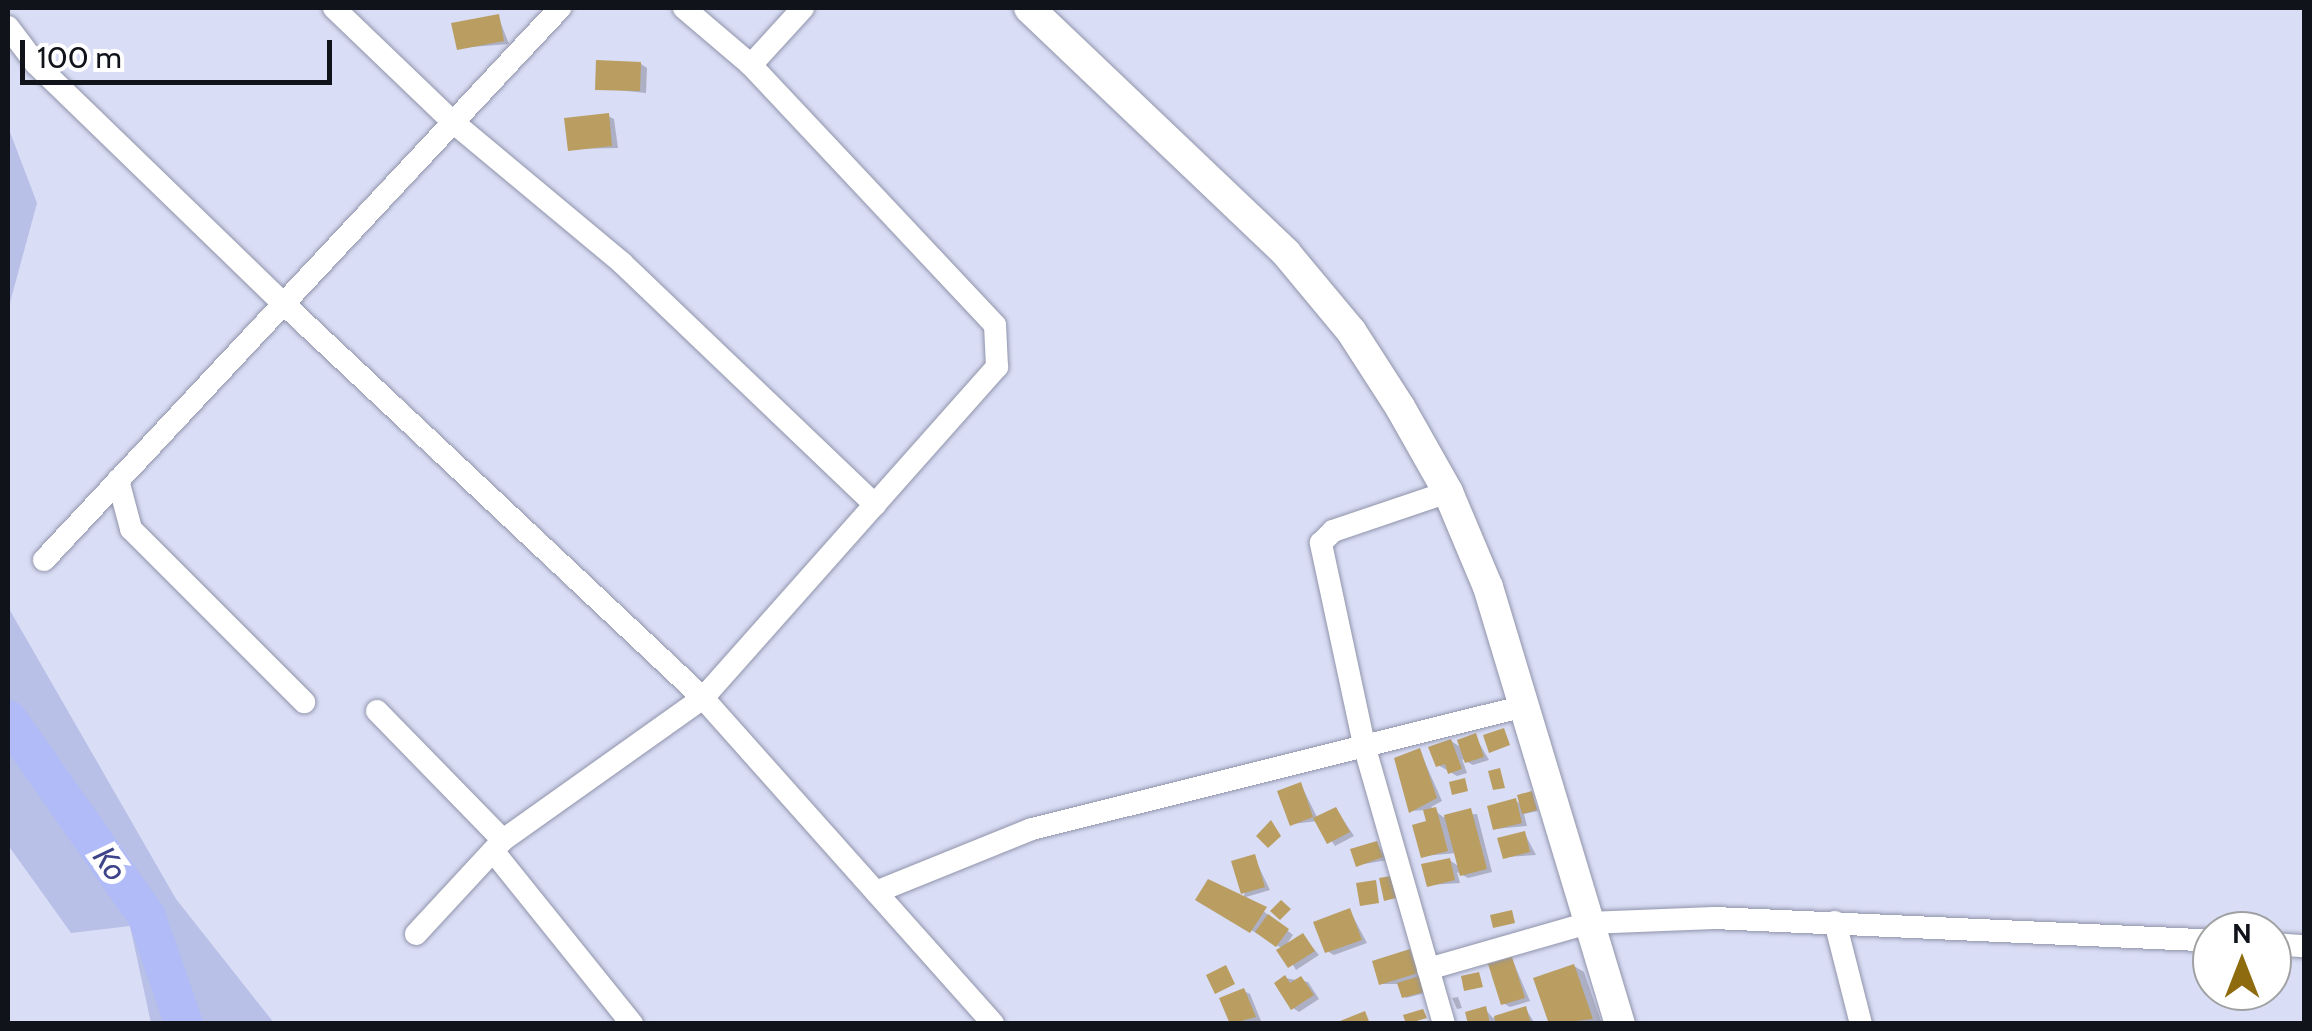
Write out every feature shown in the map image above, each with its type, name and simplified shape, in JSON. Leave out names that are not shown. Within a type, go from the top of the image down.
[{"type":"main road","points":[[1029,8],[1286,252],[1351,331],[1448,492],[1488,587],[1620,1024]]},
{"type":"street","points":[[334,8],[453,122],[622,263],[874,505]]},
{"type":"street","points":[[44,560],[560,8]]},
{"type":"street","points":[[416,934],[498,845],[703,698],[997,366],[994,325],[752,66],[684,8]]},
{"type":"street","points":[[752,66],[803,8]]},
{"type":"street","points":[[8,27],[36,64],[284,304],[703,698],[993,1024]]},
{"type":"street","points":[[118,480],[131,529],[304,702]]},
{"type":"street","points":[[1444,1024],[1365,749],[1321,543],[1333,531],[1448,492]]},
{"type":"street","points":[[876,892],[1032,829],[1365,749],[1524,706]]},
{"type":"street","points":[[377,711],[498,845],[632,1024]]},
{"type":"street","points":[[1428,969],[1588,923],[1835,922],[2192,940]]},
{"type":"street","points":[[1835,922],[1862,1024]]},
{"type":"shaded area","points":[[8,127],[37,203],[8,310]]},
{"type":"shaded area","points":[[8,607],[176,899],[274,1023],[151,1023],[130,926],[71,933],[8,845]]},
{"type":"building","points":[[499,14],[504,41],[457,50],[451,23]]},
{"type":"building","points":[[596,60],[641,62],[640,91],[595,90]]},
{"type":"building","points":[[609,113],[612,146],[568,151],[564,118]]},
{"type":"building","points":[[1504,728],[1510,745],[1489,753],[1483,735]]},
{"type":"building","points":[[1476,733],[1484,757],[1465,763],[1457,740]]},
{"type":"building","points":[[1451,739],[1462,769],[1448,774],[1445,764],[1436,767],[1428,747]]},
{"type":"building","points":[[1420,748],[1437,798],[1409,813],[1394,758]]},
{"type":"building","points":[[1500,768],[1505,788],[1493,790],[1488,771]]},
{"type":"building","points":[[1465,778],[1468,791],[1452,795],[1449,782]]},
{"type":"building","points":[[1301,782],[1313,817],[1290,826],[1277,791]]},
{"type":"building","points":[[1532,791],[1537,810],[1522,814],[1517,795]]},
{"type":"building","points":[[1516,798],[1522,823],[1493,830],[1487,806]]},
{"type":"building","points":[[1336,807],[1350,832],[1327,844],[1313,818]]},
{"type":"building","points":[[1436,807],[1448,851],[1421,858],[1412,825],[1426,821],[1423,810]]},
{"type":"building","points":[[1471,808],[1487,869],[1460,876],[1444,815]]},
{"type":"building","points":[[1271,820],[1281,836],[1268,848],[1256,836]]},
{"type":"building","points":[[1525,831],[1530,852],[1503,859],[1497,838]]},
{"type":"building","points":[[1377,841],[1383,857],[1356,867],[1350,849]]},
{"type":"building","points":[[1255,854],[1265,887],[1241,894],[1231,861]]},
{"type":"building","points":[[1450,858],[1455,880],[1427,887],[1421,864]]},
{"type":"building","points":[[1391,876],[1396,898],[1384,901],[1379,878]]},
{"type":"building","points":[[1208,879],[1267,907],[1250,933],[1195,900]]},
{"type":"building","points":[[1376,880],[1379,903],[1360,906],[1356,883]]},
{"type":"building","points":[[1281,900],[1291,909],[1280,920],[1270,911]]},
{"type":"building","points":[[1350,908],[1362,940],[1325,953],[1313,922]]},
{"type":"building","points":[[1512,910],[1515,923],[1493,928],[1490,915]]},
{"type":"building","points":[[1268,914],[1289,929],[1276,947],[1255,932]]},
{"type":"building","points":[[1303,933],[1315,951],[1288,968],[1276,950]]},
{"type":"building","points":[[1410,949],[1418,973],[1379,985],[1372,961]]},
{"type":"building","points":[[1512,957],[1525,998],[1501,1005],[1488,964]]},
{"type":"building","points":[[1574,964],[1593,1019],[1549,1024],[1533,978]]},
{"type":"building","points":[[1226,965],[1235,984],[1215,994],[1206,975]]},
{"type":"building","points":[[1479,972],[1483,987],[1464,991],[1461,976]]},
{"type":"building","points":[[1285,975],[1290,983],[1301,976],[1314,995],[1291,1010],[1274,983]]},
{"type":"building","points":[[1420,976],[1424,992],[1402,998],[1397,983]]},
{"type":"building","points":[[1244,988],[1256,1017],[1230,1024],[1219,998]]},
{"type":"building","points":[[1486,1006],[1490,1024],[1468,1024],[1465,1012]]},
{"type":"building","points":[[1526,1006],[1531,1024],[1496,1024],[1494,1016]]},
{"type":"building","points":[[1423,1009],[1427,1018],[1406,1024],[1403,1015]]},
{"type":"building","points":[[1365,1011],[1370,1024],[1341,1024],[1340,1021]]},
{"type":"waterway","name":"Ko","points":[[8,719],[146,915],[184,1024]]}]
